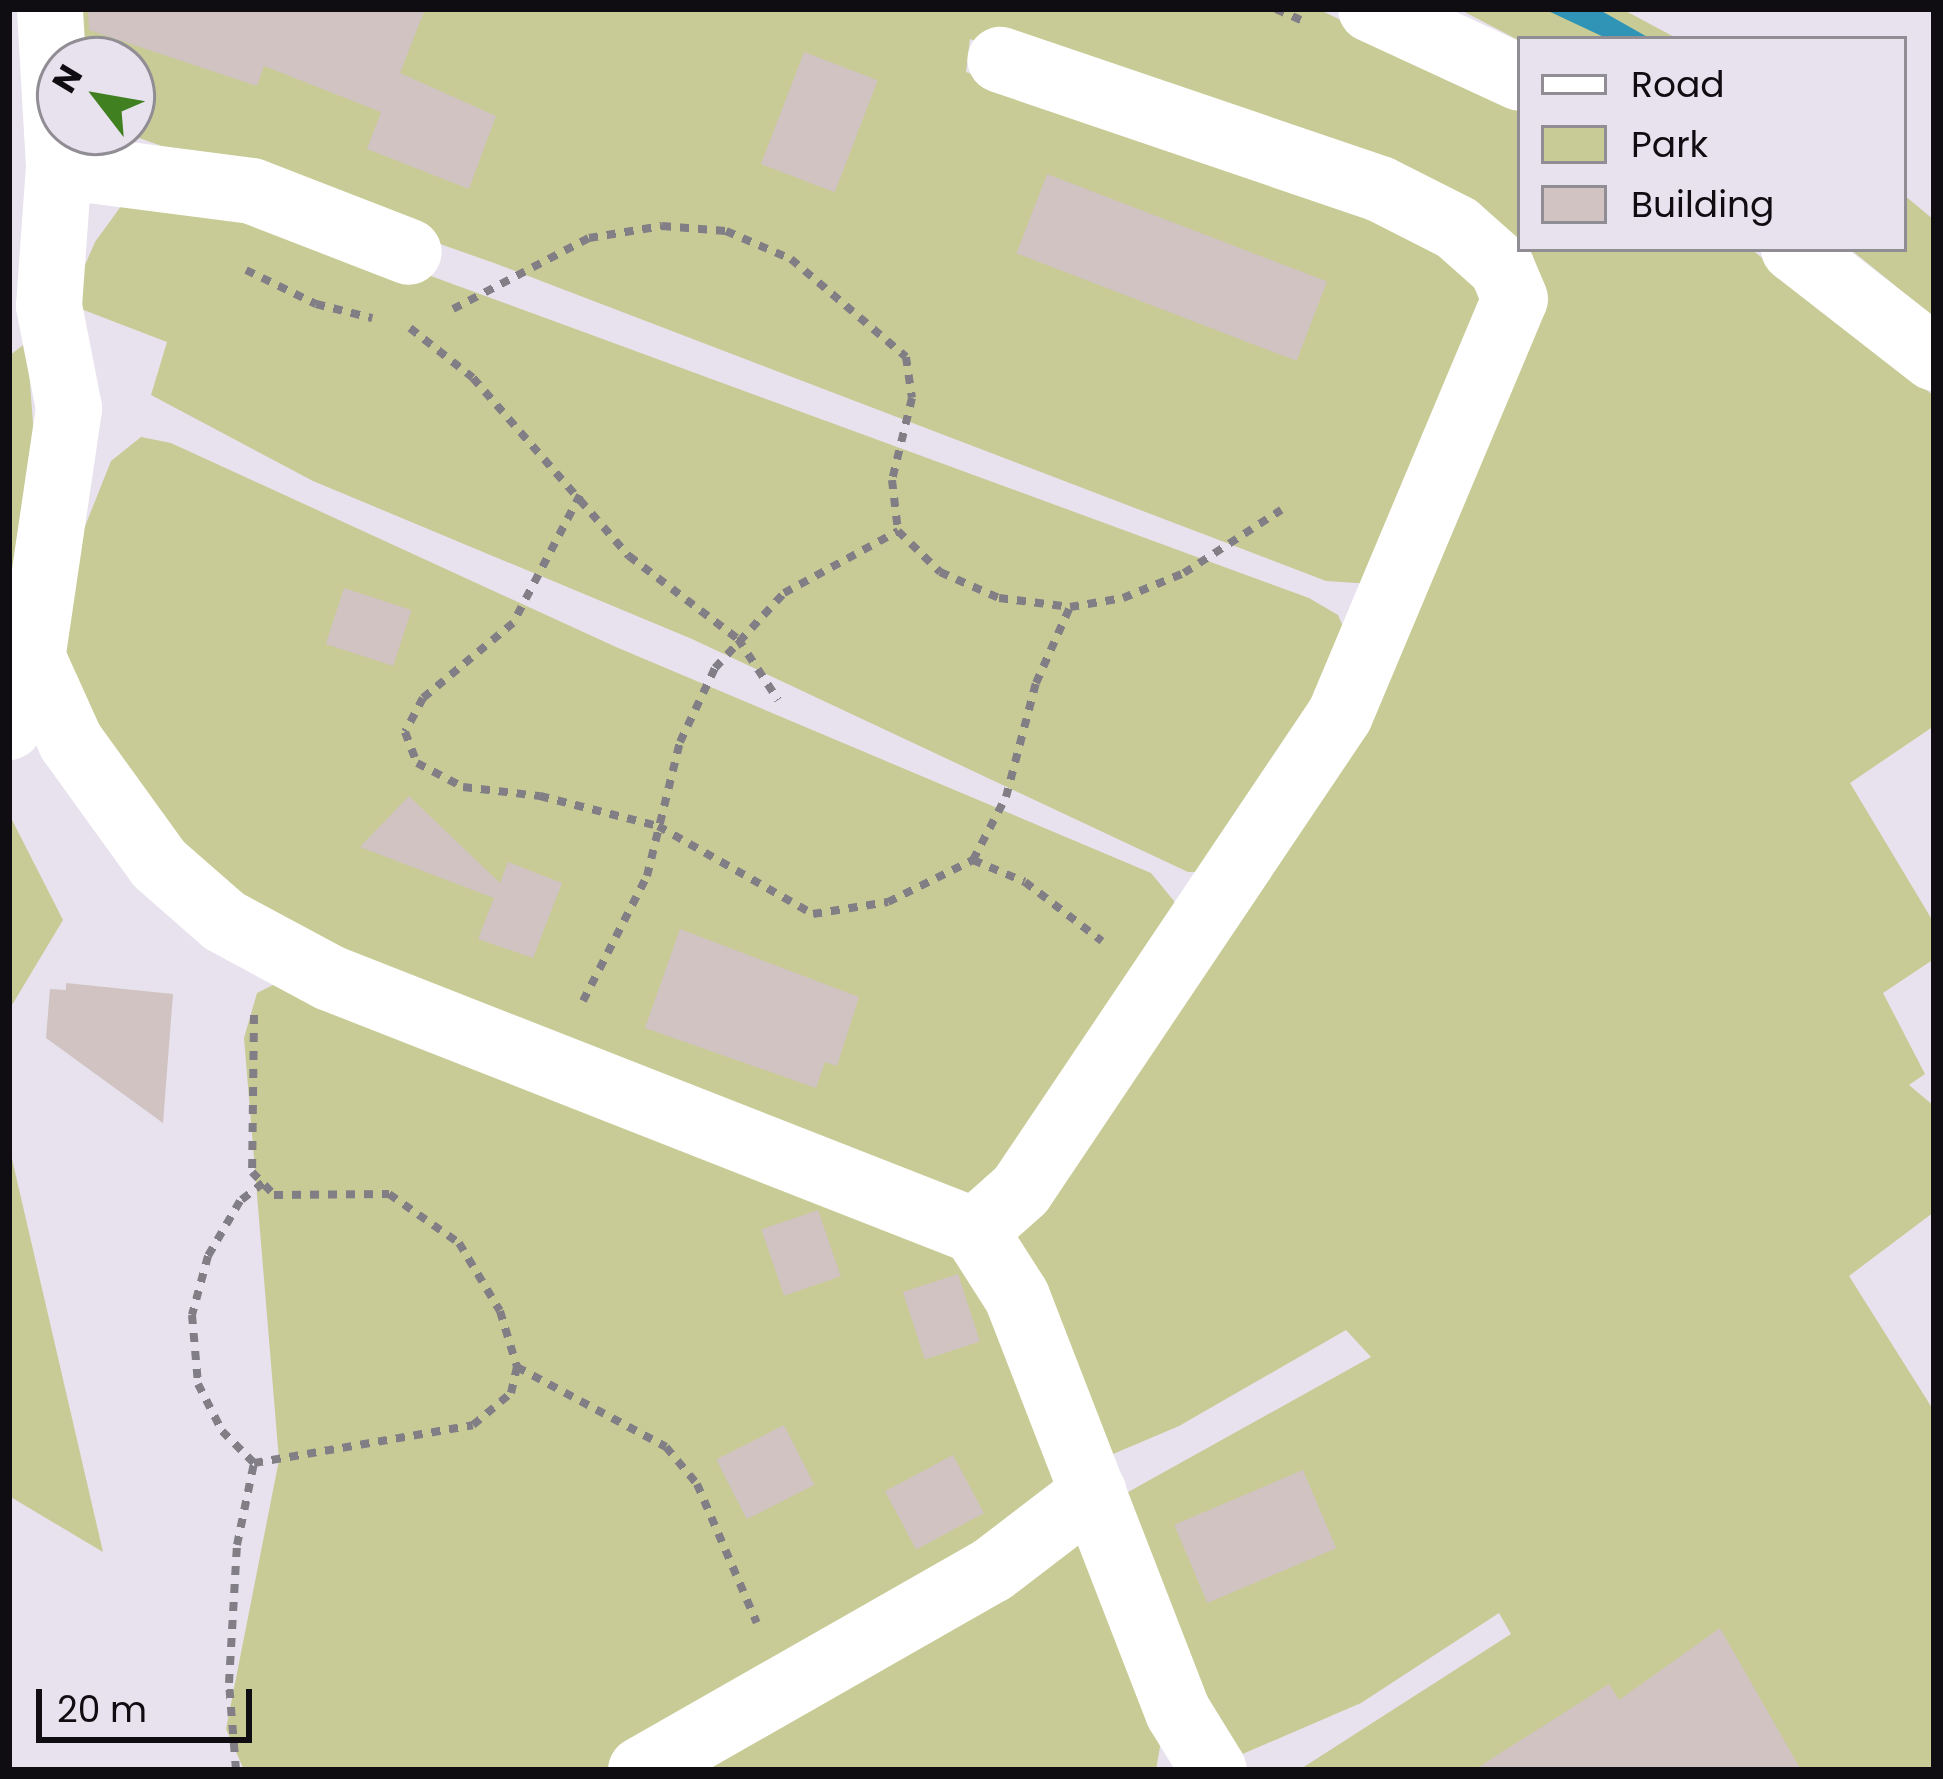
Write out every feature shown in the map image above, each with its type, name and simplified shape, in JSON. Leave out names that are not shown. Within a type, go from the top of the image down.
[{"type":"street","points":[[9,727],[26,700],[21,629],[69,408],[49,306],[59,166],[50,9]]},
{"type":"street","points":[[1371,9],[1517,77]]},
{"type":"street","points":[[975,1232],[1021,1190],[1340,715],[1515,299],[1502,268],[1457,228],[1380,189],[1000,60]]},
{"type":"street","points":[[59,166],[252,191],[409,252]]},
{"type":"street","points":[[1798,252],[1934,358]]},
{"type":"street","points":[[21,629],[71,742],[159,864],[242,931],[330,978],[975,1232],[1017,1297],[1094,1492],[1174,1741],[1214,1770]]},
{"type":"street","points":[[641,1770],[992,1570],[1094,1492]]},
{"type":"path","points":[[410,328],[589,238],[662,226],[726,231],[790,259],[906,357],[912,398],[892,480],[898,531],[940,572],[999,598],[1070,607],[1123,598],[1184,573],[1281,510]]},
{"type":"path","points":[[238,266],[316,304],[410,328],[473,378],[580,495],[628,556],[738,639],[778,700]]},
{"type":"path","points":[[580,495],[513,623],[423,698],[405,732],[417,764],[463,788],[540,796],[658,826],[813,914],[888,902],[973,860],[1006,797],[1036,683],[1070,607]]},
{"type":"path","points":[[546,1064],[617,943],[647,876],[680,742],[715,668],[784,593],[898,531]]},
{"type":"path","points":[[973,860],[1025,882],[1078,920],[1108,945],[1144,1001]]},
{"type":"path","points":[[242,931],[255,987],[252,1172],[274,1195],[389,1193],[459,1243],[500,1311],[517,1367],[512,1393],[472,1425],[254,1463]]},
{"type":"path","points":[[254,1463],[222,1431],[198,1384],[192,1315],[208,1256],[240,1201],[263,1184]]},
{"type":"path","points":[[517,1367],[666,1448],[687,1472],[786,1689]]},
{"type":"path","points":[[236,1770],[236,1568],[254,1463]]},
{"type":"green space","points":[[73,9],[1318,9],[1517,106],[1517,252],[1755,252],[1934,396],[1934,726],[1850,783],[1934,923],[1934,959],[1883,993],[1925,1074],[1909,1085],[1934,1106],[1934,1212],[1849,1276],[1934,1411],[1934,1770],[1299,1770],[1511,1634],[1499,1613],[1361,1703],[1224,1762],[1112,1501],[1371,1357],[1346,1330],[1179,1426],[1106,1457],[1007,1243],[1351,716],[1529,283],[1253,136],[970,39],[966,72],[1392,225],[1499,284],[1372,584],[1326,581],[494,263],[156,144],[156,36],[77,36]]},
{"type":"green space","points":[[1459,9],[1622,9],[1672,36],[1517,36]]},
{"type":"green space","points":[[1907,198],[1934,220],[1934,317],[1854,252],[1907,252]]},
{"type":"green space","points":[[124,202],[248,209],[1309,598],[1338,615],[1351,644],[1206,872],[1188,872],[692,639],[313,481],[151,395],[167,342],[68,304],[95,242]]},
{"type":"green space","points":[[27,342],[36,465],[16,594],[9,580],[9,356]]},
{"type":"green space","points":[[141,437],[171,443],[616,647],[1151,873],[1174,901],[1175,921],[985,1200],[586,1060],[254,910],[114,776],[57,647],[72,559],[111,461]]},
{"type":"green space","points":[[9,814],[63,920],[9,1010]]},
{"type":"green space","points":[[287,978],[971,1257],[1063,1448],[1053,1497],[616,1770],[244,1770],[226,1729],[279,1460],[244,1038],[257,993]]},
{"type":"green space","points":[[9,1146],[103,1552],[9,1496]]},
{"type":"green space","points":[[1092,1521],[1163,1729],[1156,1770],[664,1770]]},
{"type":"water","points":[[1544,9],[1598,9],[1646,36],[1602,36]]},
{"type":"building","points":[[88,9],[425,9],[400,73],[496,116],[469,189],[367,149],[381,112],[264,66],[257,86],[156,52],[156,36],[107,36],[89,30]]},
{"type":"building","points":[[804,52],[878,80],[835,192],[761,164]]},
{"type":"building","points":[[1047,174],[1327,282],[1297,361],[1017,253]]},
{"type":"building","points":[[344,588],[412,610],[393,666],[326,644]]},
{"type":"building","points":[[409,796],[500,883],[508,862],[562,883],[533,958],[478,939],[494,898],[360,847]]},
{"type":"building","points":[[680,929],[859,997],[837,1066],[825,1062],[816,1088],[645,1028]]},
{"type":"building","points":[[66,983],[173,994],[163,1123],[46,1038],[50,989],[66,990]]},
{"type":"building","points":[[818,1210],[841,1276],[784,1296],[761,1230]]},
{"type":"building","points":[[958,1274],[980,1342],[925,1359],[903,1292]]},
{"type":"building","points":[[784,1425],[814,1485],[747,1519],[716,1460]]},
{"type":"building","points":[[953,1455],[984,1513],[916,1549],[885,1491]]},
{"type":"building","points":[[1303,1470],[1336,1548],[1207,1603],[1174,1525]]},
{"type":"building","points":[[1720,1628],[1801,1770],[1474,1770],[1609,1684],[1619,1700]]}]
